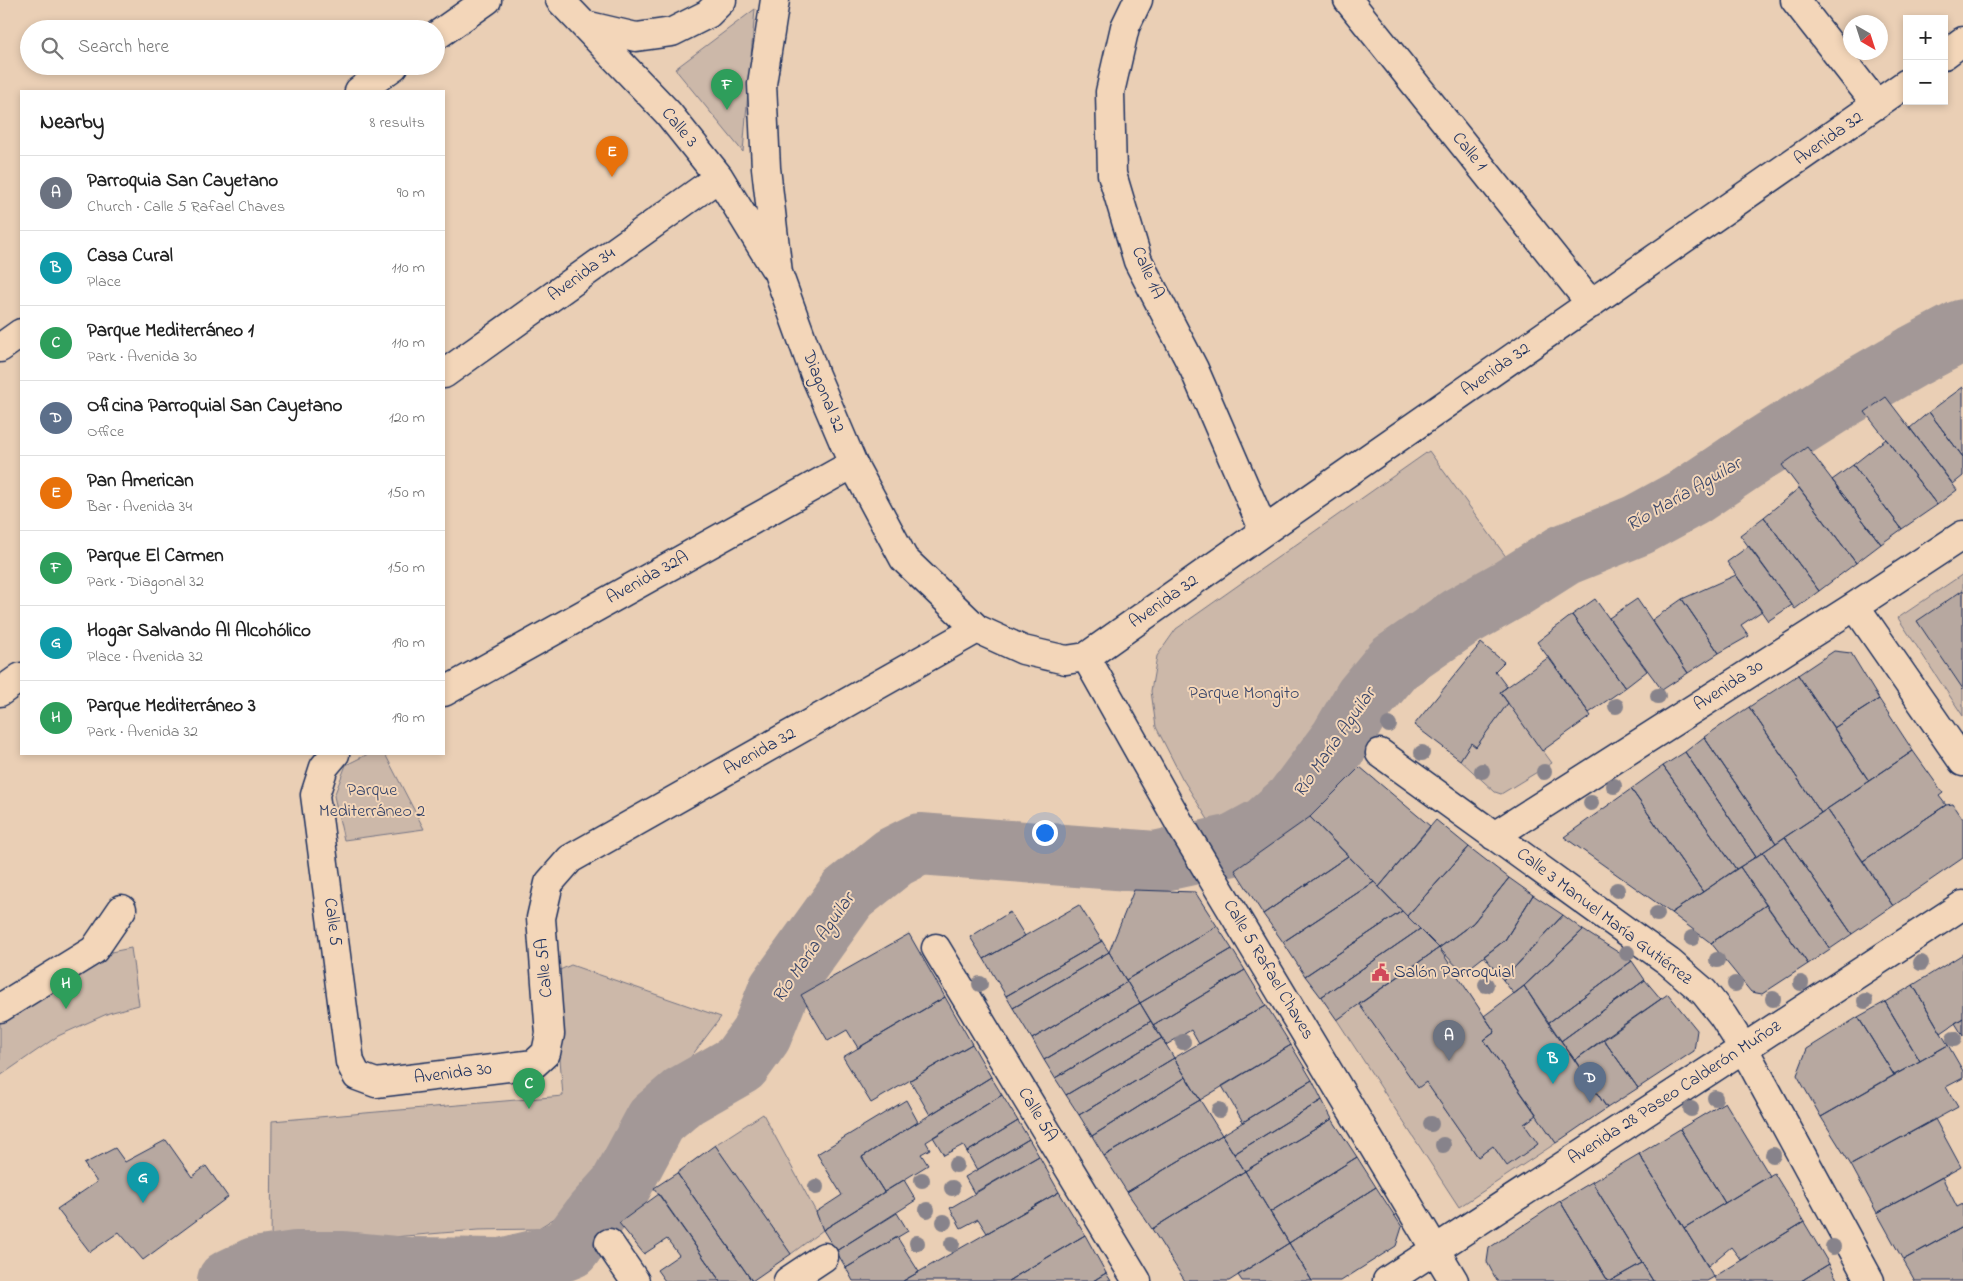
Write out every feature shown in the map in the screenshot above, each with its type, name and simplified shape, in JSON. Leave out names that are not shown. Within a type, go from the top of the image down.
[{"type":"street","points":[[445,30],[487,0]]},
{"type":"street","name":"Calle 3","points":[[560,0],[668,114],[719,177],[778,273]]},
{"type":"street","points":[[585,25],[636,37],[672,32],[708,14],[722,0]]},
{"type":"street","name":"Diagonal 32","points":[[775,0],[762,84],[766,168],[778,273],[816,375],[853,464],[904,559],[977,629],[1023,650],[1066,660],[1086,657]]},
{"type":"street","name":"Calle 1A","points":[[1138,0],[1125,27],[1110,92],[1112,174],[1138,261],[1194,369],[1264,531]]},
{"type":"street","name":"Calle 1","points":[[1348,0],[1591,304]]},
{"type":"street","points":[[1795,0],[1878,105]]},
{"type":"street","points":[[1948,52],[1963,41]]},
{"type":"street","points":[[360,90],[381,75]]},
{"type":"street","name":"Avenida 32","points":[[1086,657],[1903,86]]},
{"type":"street","name":"Avenida 34","points":[[445,373],[719,177]]},
{"type":"street","points":[[0,348],[20,334]]},
{"type":"street","name":"Avenida 32A","points":[[445,691],[853,464]]},
{"type":"street","name":"Avenida 30","points":[[1494,836],[1855,606],[1963,534]]},
{"type":"street","points":[[1855,606],[1963,762]]},
{"type":"street","name":"Avenida 32","points":[[549,884],[570,859],[977,629]]},
{"type":"street","name":"Calle 5 Rafael Chaves","points":[[1086,657],[1180,824],[1454,1281]]},
{"type":"street","points":[[0,692],[20,678]]},
{"type":"street","name":"Calle 3 Manuel María Gutiérrez","points":[[1380,753],[1669,962],[1704,992],[1723,1016],[1744,1049],[1870,1281]]},
{"type":"street","name":"Calle 5","points":[[330,761],[315,796],[350,1062],[357,1076]]},
{"type":"street","name":"Calle 5A","points":[[546,1053],[550,1034],[541,918],[549,884]]},
{"type":"street","name":"Avenida 28 Paseo Calderón Muñoz","points":[[1387,1281],[1963,905]]},
{"type":"street","points":[[0,1008],[94,950],[122,909]]},
{"type":"street","name":"Calle 5A","points":[[936,948],[1138,1281]]},
{"type":"street","name":"Avenida 30","points":[[357,1076],[376,1083],[534,1064],[546,1053]]},
{"type":"street","points":[[609,1243],[635,1281]]},
{"type":"street","points":[[788,1281],[824,1257]]},
{"type":"green space","points":[[755,9],[743,152],[675,69]]},
{"type":"green space","name":"Parque Mongito","points":[[1429,451],[1515,569],[1384,656],[1351,695],[1326,736],[1284,793],[1236,829],[1219,837],[1182,778],[1156,727],[1151,691],[1157,656],[1176,629]]},
{"type":"green space","points":[[1963,574],[1963,716],[1898,618]]},
{"type":"green space","points":[[1508,703],[1552,763],[1501,794],[1495,792],[1460,760],[1471,743],[1476,747]]},
{"type":"green space","name":"Parque Mediterráneo 2","points":[[366,755],[386,755],[424,829],[344,840],[334,796],[346,765]]},
{"type":"green space","points":[[131,948],[139,1005],[109,1013],[58,1036],[0,1076],[0,1014],[96,955]]},
{"type":"green space","points":[[571,965],[721,1017],[660,1098],[609,1153],[583,1201],[537,1229],[478,1230],[271,1247],[272,1121],[563,1096],[553,973]]},
{"type":"green space","points":[[1359,1004],[1418,1087],[1426,1082],[1478,1157],[1493,1146],[1507,1165],[1537,1145],[1524,1124],[1537,1115],[1556,1143],[1459,1207],[1337,1020]]},
{"type":"green space","points":[[763,1114],[816,1212],[823,1230],[791,1254],[715,1145]]},
{"type":"building","points":[[1963,387],[1963,457],[1929,412]]},
{"type":"building","points":[[1886,397],[1957,490],[1937,505],[1865,412]]},
{"type":"building","points":[[1929,412],[1963,457],[1963,476],[1953,484],[1910,428]]},
{"type":"building","points":[[1886,439],[1937,505],[1902,529],[1853,465]]},
{"type":"building","points":[[1807,447],[1881,544],[1856,563],[1782,465]]},
{"type":"building","points":[[1853,465],[1902,529],[1881,544],[1832,480]]},
{"type":"building","points":[[1799,488],[1856,563],[1819,591],[1764,517]]},
{"type":"building","points":[[1764,517],[1819,591],[1795,609],[1740,535]]},
{"type":"building","points":[[1749,546],[1792,605],[1768,621],[1727,562]]},
{"type":"building","points":[[1736,575],[1762,611],[1741,625],[1749,636],[1719,653],[1682,599]]},
{"type":"building","points":[[1963,590],[1963,689],[1917,621]]},
{"type":"building","points":[[1595,599],[1647,671],[1625,688],[1572,615]]},
{"type":"building","points":[[1637,599],[1688,673],[1662,690],[1609,618]]},
{"type":"building","points":[[1682,599],[1719,653],[1688,673],[1652,620]]},
{"type":"building","points":[[1572,615],[1625,688],[1589,713],[1537,642]]},
{"type":"building","points":[[1481,643],[1504,662],[1495,671],[1507,687],[1500,692],[1508,703],[1476,747],[1471,743],[1460,760],[1414,725]]},
{"type":"building","points":[[1834,651],[1851,653],[1879,699],[1834,728],[1798,675]]},
{"type":"building","points":[[1549,657],[1591,716],[1542,751],[1500,692]]},
{"type":"building","points":[[1798,675],[1869,781],[1821,813],[1749,707]]},
{"type":"building","points":[[1879,699],[1913,751],[1869,781],[1834,728]]},
{"type":"building","points":[[1749,707],[1821,813],[1776,843],[1704,737]]},
{"type":"building","points":[[1704,737],[1776,843],[1756,857],[1685,752]]},
{"type":"building","points":[[1913,751],[1943,793],[1939,796],[1946,805],[1863,861],[1827,809]]},
{"type":"building","points":[[1685,752],[1756,857],[1736,869],[1663,766]]},
{"type":"building","points":[[1663,766],[1736,869],[1703,892],[1631,789]]},
{"type":"building","points":[[1360,767],[1430,826],[1379,887],[1310,817]]},
{"type":"building","points":[[1631,789],[1703,892],[1671,913],[1564,837]]},
{"type":"building","points":[[1953,804],[1963,819],[1963,858],[1893,906],[1863,861],[1946,805]]},
{"type":"building","points":[[1827,809],[1893,906],[1852,934],[1785,837]]},
{"type":"building","points":[[1310,817],[1348,856],[1263,914],[1235,870]]},
{"type":"building","points":[[1436,820],[1469,847],[1407,916],[1379,887]]},
{"type":"building","points":[[1785,837],[1852,934],[1830,949],[1763,852]]},
{"type":"building","points":[[1469,847],[1509,878],[1473,923],[1439,948],[1407,916]]},
{"type":"building","points":[[1763,852],[1830,949],[1808,964],[1740,867]]},
{"type":"building","points":[[1348,856],[1374,882],[1283,942],[1263,914]]},
{"type":"building","points":[[1740,867],[1766,905],[1711,943],[1671,913]]},
{"type":"building","points":[[1509,878],[1533,895],[1505,940],[1463,973],[1439,948],[1473,923]]},
{"type":"building","points":[[1374,882],[1402,911],[1305,976],[1283,942]]},
{"type":"building","points":[[1134,890],[1195,892],[1217,926],[1126,980],[1109,952]]},
{"type":"building","points":[[1533,895],[1563,915],[1503,980],[1484,956],[1505,940]]},
{"type":"building","points":[[1079,905],[1102,941],[1006,996],[984,959]]},
{"type":"building","points":[[1766,905],[1808,964],[1762,994],[1751,992],[1711,943]]},
{"type":"building","points":[[1402,911],[1420,929],[1321,997],[1305,976]]},
{"type":"building","points":[[1010,912],[1025,936],[984,959],[970,937]]},
{"type":"building","points":[[1563,915],[1583,930],[1514,994],[1503,980]]},
{"type":"building","points":[[1217,926],[1232,949],[1140,1003],[1126,980]]},
{"type":"building","name":"Salón Parroquial","points":[[1420,929],[1439,948],[1337,1020],[1321,997]]},
{"type":"building","points":[[1583,930],[1632,961],[1548,1023],[1524,986]]},
{"type":"building","points":[[909,934],[945,997],[858,1048],[847,1030],[828,1041],[801,995]]},
{"type":"building","points":[[1102,941],[1109,952],[1013,1008],[1006,996]]},
{"type":"building","points":[[1439,948],[1495,1032],[1484,1040],[1537,1115],[1524,1124],[1538,1144],[1507,1166],[1493,1146],[1478,1157],[1426,1082],[1418,1088],[1359,1004]]},
{"type":"building","points":[[1232,949],[1245,970],[1153,1025],[1140,1003]]},
{"type":"building","points":[[1109,952],[1127,982],[1032,1039],[1013,1008]]},
{"type":"building","points":[[1963,954],[1963,1018],[1941,1033],[1913,985]]},
{"type":"building","points":[[1632,961],[1645,980],[1561,1041],[1548,1023]]},
{"type":"building","points":[[1245,970],[1266,1005],[1199,1044],[1191,1030],[1166,1045],[1153,1025]]},
{"type":"building","points":[[1645,980],[1661,999],[1575,1060],[1561,1041]]},
{"type":"building","points":[[1127,982],[1140,1003],[1044,1060],[1032,1039]]},
{"type":"building","points":[[1913,985],[1948,1045],[1920,1061],[1885,1002]]},
{"type":"building","points":[[1524,986],[1607,1108],[1556,1143],[1484,1040],[1495,1032],[1484,1016]]},
{"type":"building","points":[[1668,994],[1697,1030],[1694,1051],[1638,1088],[1603,1039]]},
{"type":"building","points":[[945,997],[972,1044],[871,1103],[843,1057]]},
{"type":"building","points":[[1885,1002],[1920,1061],[1894,1075],[1858,1017]]},
{"type":"building","points":[[1140,1003],[1151,1021],[1055,1078],[1044,1060]]},
{"type":"building","points":[[1266,1005],[1291,1045],[1200,1100],[1174,1058]]},
{"type":"building","points":[[1858,1017],[1894,1075],[1821,1117],[1797,1075],[1807,1049]]},
{"type":"building","points":[[1963,1018],[1963,1036],[1955,1023]]},
{"type":"building","points":[[1151,1021],[1162,1038],[1066,1095],[1055,1078]]},
{"type":"building","points":[[1162,1038],[1174,1058],[1079,1115],[1066,1095]]},
{"type":"building","points":[[1603,1039],[1638,1088],[1607,1108],[1575,1060]]},
{"type":"building","points":[[972,1044],[991,1077],[930,1115],[910,1080]]},
{"type":"building","points":[[1291,1045],[1312,1080],[1243,1122],[1222,1086]]},
{"type":"building","points":[[1948,1045],[1963,1071],[1963,1078],[1946,1087],[1958,1107],[1851,1165],[1821,1117]]},
{"type":"building","points":[[1174,1058],[1186,1077],[1092,1136],[1079,1115]]},
{"type":"building","points":[[991,1077],[1002,1095],[926,1142],[930,1149],[921,1154],[928,1165],[884,1192],[862,1157]]},
{"type":"building","points":[[1186,1077],[1200,1100],[1104,1156],[1092,1136]]},
{"type":"building","points":[[1312,1080],[1322,1100],[1234,1154],[1222,1135]]},
{"type":"building","points":[[1002,1095],[1018,1121],[967,1152],[963,1145],[944,1155],[933,1137]]},
{"type":"building","points":[[906,1100],[918,1122],[862,1157],[884,1192],[823,1230],[816,1212],[842,1195],[817,1154]]},
{"type":"building","points":[[1200,1100],[1222,1135],[1127,1192],[1104,1156]]},
{"type":"building","points":[[1322,1100],[1332,1119],[1245,1171],[1234,1154]]},
{"type":"building","points":[[1725,1102],[1770,1176],[1725,1203],[1680,1129]]},
{"type":"building","points":[[1332,1119],[1357,1157],[1270,1212],[1245,1171]]},
{"type":"building","points":[[1935,1119],[1961,1167],[1877,1213],[1851,1165]]},
{"type":"building","points":[[1018,1121],[1029,1139],[977,1170],[967,1152]]},
{"type":"building","points":[[1680,1129],[1725,1203],[1684,1228],[1639,1154]]},
{"type":"building","points":[[1222,1135],[1245,1171],[1152,1229],[1127,1192]]},
{"type":"building","points":[[1029,1139],[1039,1156],[974,1193],[965,1177]]},
{"type":"building","points":[[166,1140],[192,1177],[206,1166],[228,1197],[143,1260],[119,1232],[90,1252],[57,1209],[97,1182],[84,1164],[115,1148],[125,1162]]},
{"type":"building","points":[[715,1145],[791,1254],[752,1281],[677,1173]]},
{"type":"building","points":[[1639,1154],[1714,1277],[1707,1281],[1653,1281],[1592,1182]]},
{"type":"building","points":[[1039,1156],[1059,1192],[987,1233],[978,1219],[961,1228],[950,1208]]},
{"type":"building","points":[[1357,1157],[1376,1187],[1289,1243],[1270,1212]]},
{"type":"building","points":[[1245,1171],[1289,1243],[1229,1281],[1185,1281],[1152,1229]]},
{"type":"building","points":[[677,1173],[752,1281],[720,1281],[654,1188]]},
{"type":"building","points":[[1774,1173],[1804,1222],[1741,1260],[1731,1247],[1708,1266],[1684,1228]]},
{"type":"building","points":[[1942,1177],[1957,1207],[1963,1204],[1963,1227],[1903,1260],[1877,1213]]},
{"type":"building","points":[[904,1180],[916,1200],[836,1251],[823,1230]]},
{"type":"building","points":[[1592,1182],[1642,1263],[1610,1281],[1608,1281],[1560,1201]]},
{"type":"building","points":[[1376,1187],[1402,1227],[1396,1246],[1341,1281],[1312,1281],[1289,1243]]},
{"type":"building","points":[[1059,1192],[1085,1235],[1008,1281],[903,1281]]},
{"type":"building","points":[[659,1194],[720,1281],[665,1281],[657,1270],[679,1255],[667,1239],[644,1254],[619,1223]]},
{"type":"building","points":[[1560,1201],[1608,1281],[1497,1281],[1487,1262],[1489,1248]]},
{"type":"building","points":[[897,1213],[908,1231],[846,1268],[836,1251]]},
{"type":"building","points":[[1804,1222],[1829,1264],[1801,1281],[1716,1281],[1714,1277]]},
{"type":"building","points":[[1963,1227],[1963,1281],[1915,1281],[1903,1260]]},
{"type":"building","points":[[1085,1235],[1106,1273],[1093,1281],[1008,1281]]},
{"type":"building","points":[[897,1237],[919,1272],[903,1281],[853,1281],[846,1268]]},
{"type":"building","points":[[1289,1243],[1312,1281],[1242,1281],[1238,1275]]},
{"type":"building","points":[[1642,1263],[1653,1281],[1610,1281]]},
{"type":"building","points":[[1829,1264],[1838,1281],[1801,1281]]},
{"type":"building","points":[[1106,1273],[1111,1281],[1093,1281]]},
{"type":"waterway","name":"Río María Aguilar","points":[[228,1281],[255,1268],[296,1262],[344,1262],[407,1268],[501,1269],[542,1259],[570,1248],[594,1216],[620,1187],[656,1120],[684,1096],[740,1064],[761,1035],[779,990],[848,894],[894,857],[920,844],[1155,862],[1233,845],[1266,827],[1295,801],[1341,739],[1365,698],[1394,663],[1459,618],[1512,588],[1564,555],[1638,525],[1691,496],[1838,400],[1963,330]]},
{"type":"place","name":"Parque El Carmen","points":[[727,110]]},
{"type":"place","name":"Pan American","points":[[612,177]]},
{"type":"place","name":"Salón Parroquial","points":[[1380,973]]},
{"type":"place","name":"Parque Mediterráneo 3","points":[[66,1009]]},
{"type":"place","name":"Parroquia San Cayetano","points":[[1449,1061]]},
{"type":"place","name":"Casa Cural","points":[[1553,1084]]},
{"type":"place","name":"Oficina Parroquial San Cayetano","points":[[1590,1103]]},
{"type":"place","name":"Parque Mediterráneo 1","points":[[529,1109]]},
{"type":"place","name":"Hogar Salvando Al Alcohólico","points":[[143,1203]]}]
